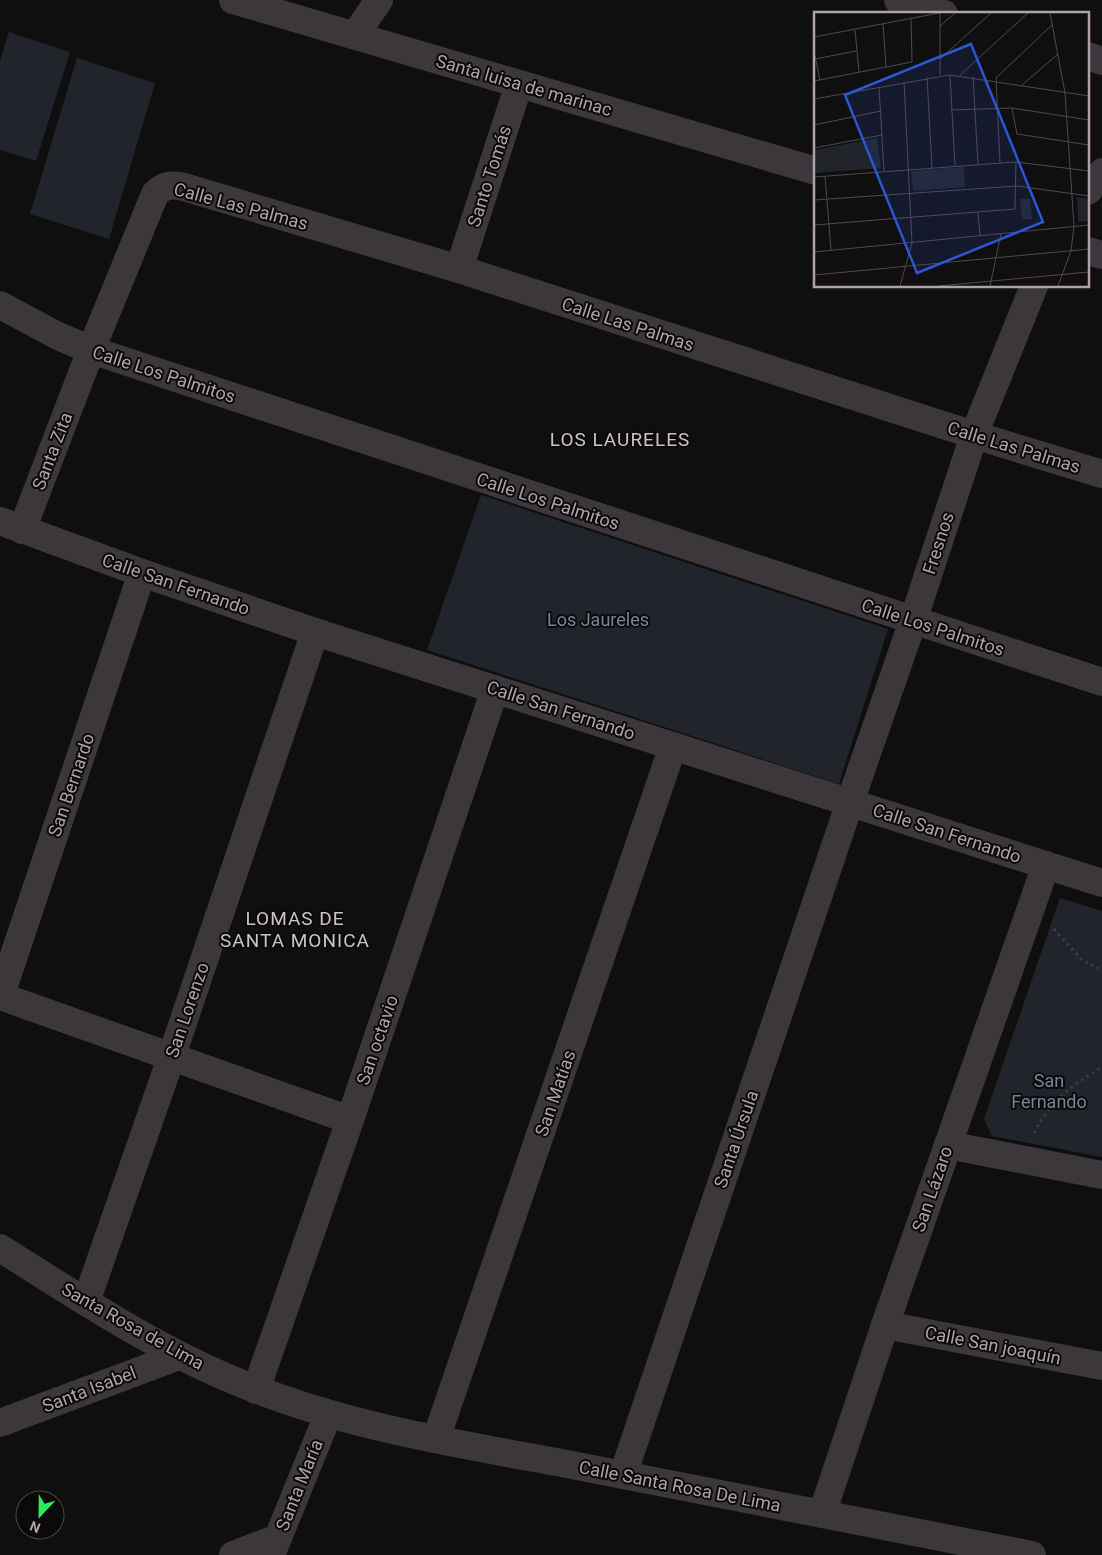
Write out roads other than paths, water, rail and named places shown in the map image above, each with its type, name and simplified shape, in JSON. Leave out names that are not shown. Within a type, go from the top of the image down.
[{"type":"street","name":"Santa luisa de marinac","points":[[233,0],[814,170]]},
{"type":"street","points":[[355,35],[379,0]]},
{"type":"street","points":[[898,0],[937,12]]},
{"type":"street","name":"Santo Tomás","points":[[459,269],[519,84]]},
{"type":"street","points":[[1090,188],[1102,172]]},
{"type":"street","name":"Calle Las Palmas","points":[[155,194],[162,187],[172,184],[184,187],[459,269],[974,435],[1102,474]]},
{"type":"street","name":"Santa Zita","points":[[11,526],[90,350],[155,194]]},
{"type":"street","points":[[1090,252],[1102,256]]},
{"type":"street","name":"Fresnos","points":[[850,802],[913,621],[974,435],[1033,288]]},
{"type":"street","name":"Calle Los Palmitos","points":[[0,305],[58,336],[90,350],[1102,682]]},
{"type":"street","name":"Calle San Fernando","points":[[11,526],[315,632],[1102,883]]},
{"type":"street","name":"San Bernardo","points":[[0,997],[142,573]]},
{"type":"street","name":"San Lorenzo","points":[[86,1302],[171,1058],[315,632]]},
{"type":"street","name":"San octavio","points":[[256,1390],[350,1120],[495,689]]},
{"type":"street","name":"San Matías","points":[[436,1439],[673,746]]},
{"type":"street","name":"Santa Úrsula","points":[[623,1475],[850,802]]},
{"type":"street","name":"San Lázaro","points":[[822,1514],[885,1325],[1046,865]]},
{"type":"street","points":[[0,997],[350,1120]]},
{"type":"street","points":[[948,1145],[1102,1175]]},
{"type":"street","name":"Santa Rosa de Lima","points":[[0,1248],[86,1302],[179,1356],[256,1390],[328,1415]]},
{"type":"street","name":"Calle San joaquín","points":[[885,1325],[1102,1366]]},
{"type":"street","name":"Santa Isabel","points":[[0,1423],[179,1356]]},
{"type":"street","name":"Calle Santa Rosa De Lima","points":[[328,1415],[436,1439],[1032,1555]]},
{"type":"street","name":"Santa María","points":[[274,1547],[328,1415]]},
{"type":"street","points":[[233,1555],[274,1547]]},
{"type":"district","name":"LOS LAURELES","points":[[620,439]]},
{"type":"district","name":"LOMAS DE SANTA MONICA","points":[[295,929]]},
{"type":"park label","name":"Los Jaureles","points":[[598,619]]},
{"type":"park label","name":"San Fernando","points":[[1049,1090]]}]
